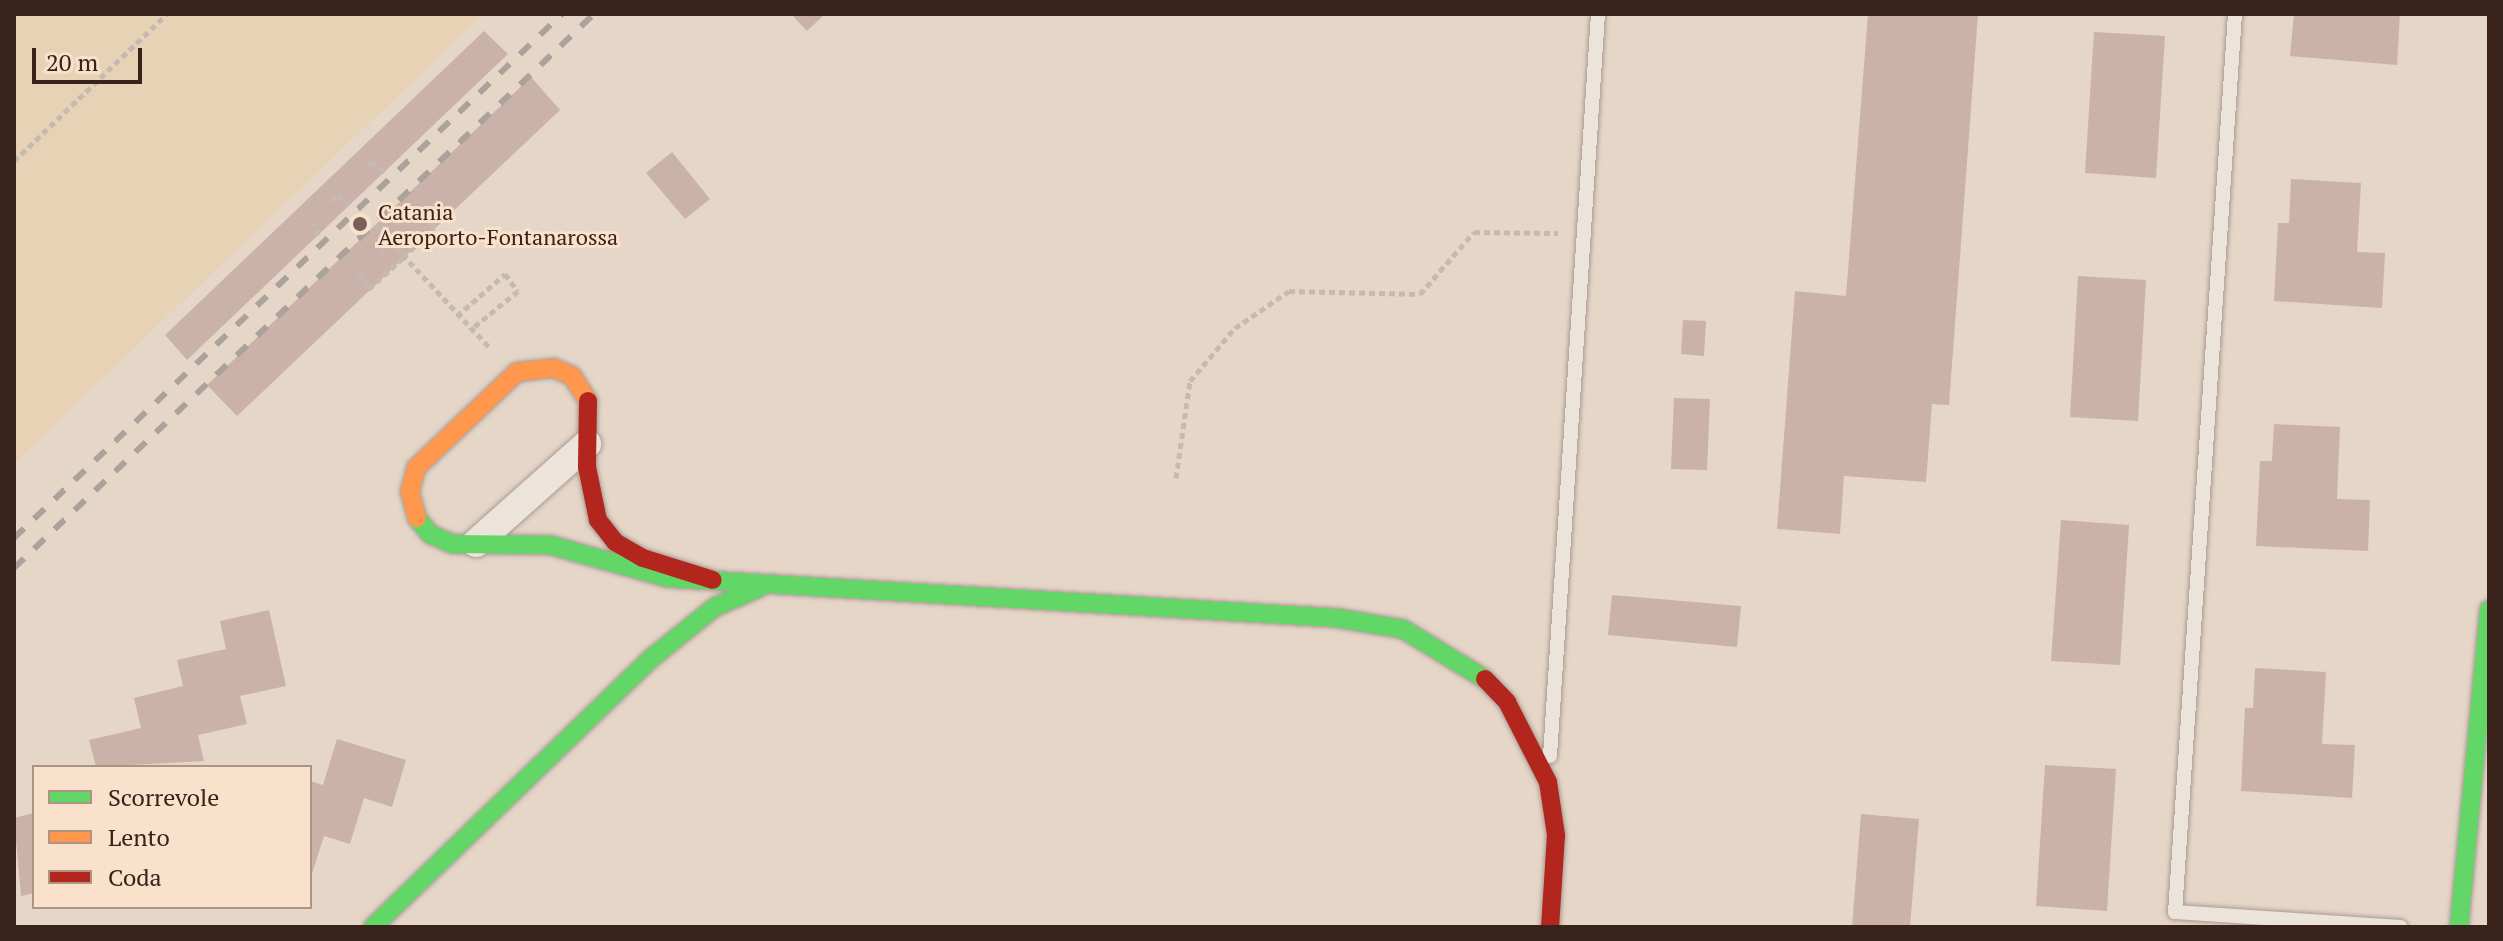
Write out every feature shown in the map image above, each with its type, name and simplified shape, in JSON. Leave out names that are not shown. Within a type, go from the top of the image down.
[{"type":"street","points":[[713,580],[643,558],[615,542],[590,496],[587,444],[592,407],[572,376],[535,367],[517,372],[416,468],[410,491],[415,515],[430,534],[452,544],[550,545],[635,573],[713,580],[1374,621],[1442,646],[1478,672],[1507,702],[1548,782],[1556,835],[1550,927]]},
{"type":"street","points":[[476,543],[587,444]]},
{"type":"street","points":[[373,927],[653,657],[715,607],[769,584]]},
{"type":"street","points":[[2459,927],[2478,834],[2489,609]]},
{"type":"lane","points":[[1548,782],[1587,234],[1598,14]]},
{"type":"lane","points":[[2235,14],[2175,912],[2401,927]]},
{"type":"path","points":[[14,161],[167,14]]},
{"type":"path","points":[[369,166],[373,161],[384,172]]},
{"type":"path","points":[[332,201],[339,194],[349,205]]},
{"type":"path","points":[[359,273],[369,289],[403,258],[434,227],[422,214],[418,218]]},
{"type":"path","points":[[311,221],[318,235]]},
{"type":"path","points":[[375,225],[390,244],[470,330],[518,291],[505,274],[457,316]]},
{"type":"path","points":[[1176,478],[1190,381],[1235,328],[1289,291],[1420,294],[1474,232],[1587,234]]},
{"type":"path","points":[[381,252],[390,244]]},
{"type":"shaded area","points":[[14,14],[483,14],[14,463]]},
{"type":"building","points":[[791,14],[825,14],[807,31]]},
{"type":"building","points":[[1868,14],[1978,14],[1949,405],[1932,404],[1926,482],[1844,476],[1840,534],[1777,529],[1795,291],[1846,296]]},
{"type":"building","points":[[2294,14],[2400,14],[2397,65],[2290,56]]},
{"type":"building","points":[[484,31],[508,54],[187,360],[165,335]]},
{"type":"building","points":[[2094,32],[2165,36],[2156,178],[2085,173]]},
{"type":"building","points":[[531,77],[560,110],[237,416],[207,385]]},
{"type":"building","points":[[672,152],[710,199],[685,219],[646,173]]},
{"type":"building","points":[[2291,179],[2361,183],[2357,252],[2385,253],[2382,308],[2274,301],[2278,223],[2289,223]]},
{"type":"building","points":[[2078,276],[2146,280],[2138,421],[2070,417]]},
{"type":"building","points":[[1683,320],[1706,321],[1704,356],[1681,354]]},
{"type":"building","points":[[1674,398],[1710,399],[1707,470],[1671,469]]},
{"type":"building","points":[[2274,424],[2340,427],[2337,499],[2370,500],[2368,551],[2256,546],[2260,461],[2272,461]]},
{"type":"building","points":[[2061,520],[2129,525],[2120,665],[2051,661]]},
{"type":"building","points":[[1612,595],[1741,606],[1737,647],[1608,635]]},
{"type":"building","points":[[269,610],[286,686],[240,696],[247,724],[198,735],[204,761],[95,765],[89,740],[141,728],[134,698],[183,686],[177,660],[226,649],[220,621]]},
{"type":"building","points":[[2255,668],[2326,672],[2322,744],[2355,745],[2352,798],[2241,791],[2245,708],[2253,708]]},
{"type":"building","points":[[337,739],[406,760],[392,807],[364,798],[350,844],[324,836],[312,874],[312,782],[323,785]]},
{"type":"building","points":[[2045,765],[2116,769],[2107,911],[2036,906]]},
{"type":"building","points":[[32,814],[32,893],[21,896],[14,818]]},
{"type":"building","points":[[1861,814],[1919,819],[1910,927],[1852,927]]},
{"type":"railway","points":[[14,538],[562,14]]},
{"type":"railway","points":[[14,568],[594,14]]},
{"type":"traffic: fast","points":[[417,518],[430,534],[452,544],[550,545],[668,578],[1337,618],[1403,629],[1485,679]]},
{"type":"traffic: fast","points":[[373,927],[653,657],[715,607],[761,587]]},
{"type":"traffic: fast","points":[[2459,927],[2489,609]]},
{"type":"traffic: slow","points":[[417,518],[410,491],[416,468],[517,372],[554,368],[572,376],[588,401]]},
{"type":"traffic: jam","points":[[588,401],[587,467],[598,520],[615,542],[643,558],[713,580]]},
{"type":"traffic: jam","points":[[1485,679],[1507,702],[1548,782],[1556,835],[1550,927]]},
{"type":"place","name":"Catania Aeroporto-Fontanarossa","points":[[360,224]]}]
